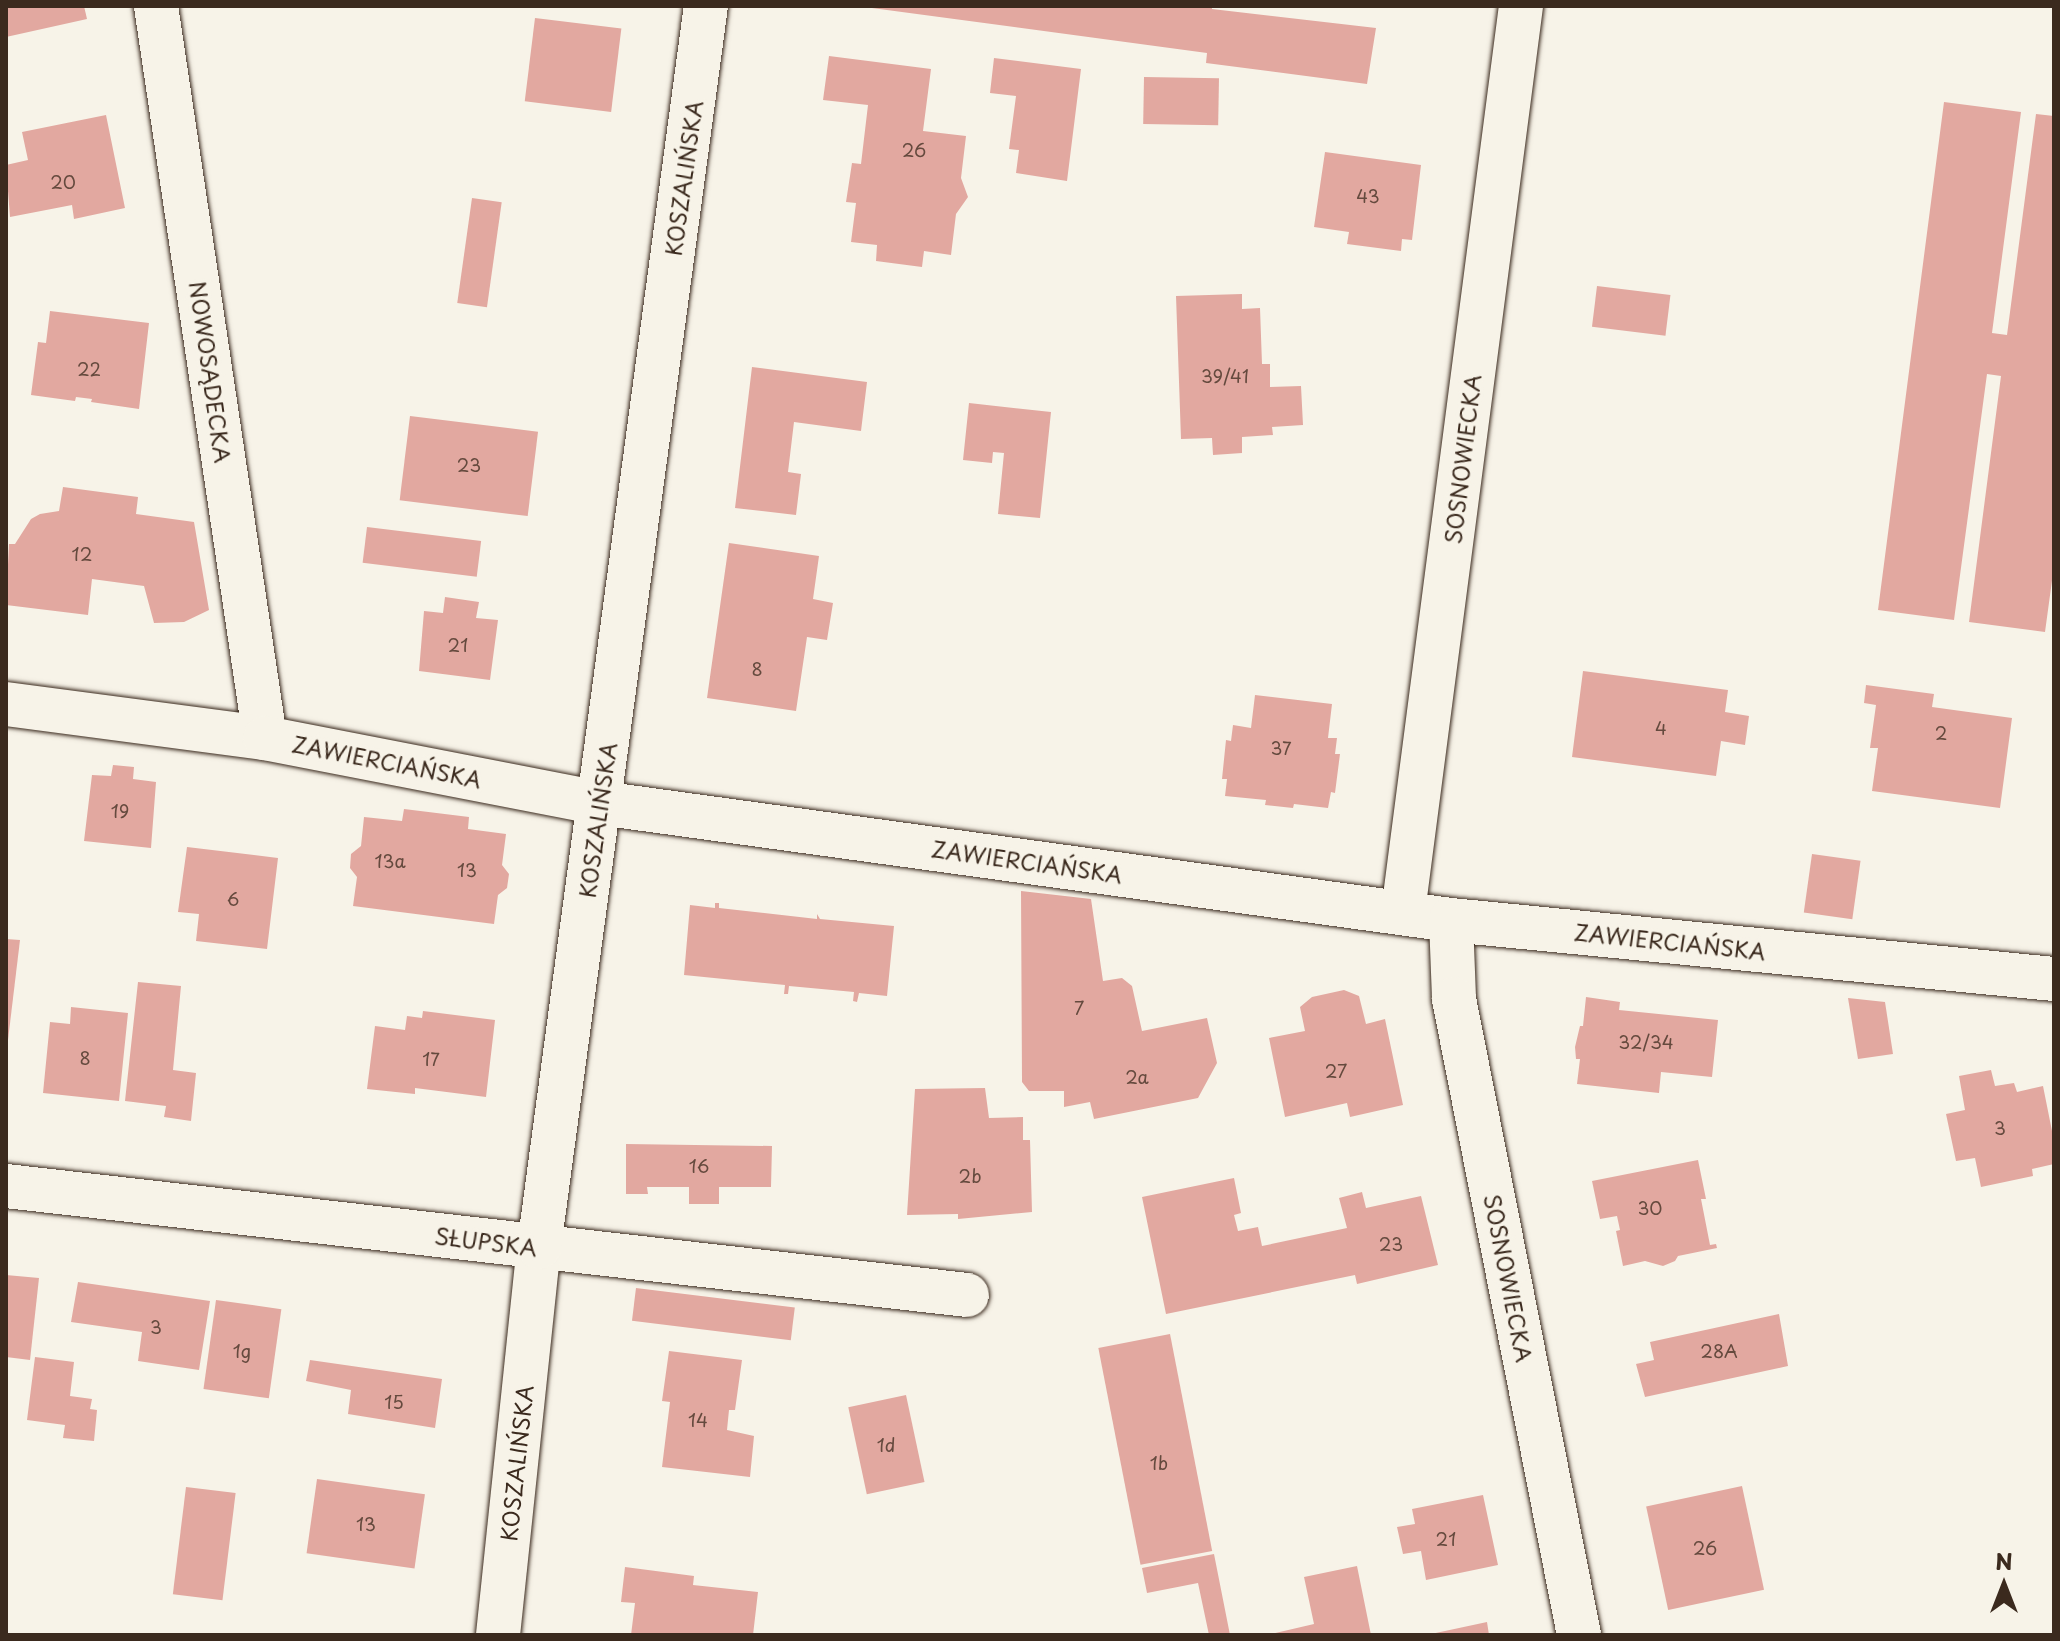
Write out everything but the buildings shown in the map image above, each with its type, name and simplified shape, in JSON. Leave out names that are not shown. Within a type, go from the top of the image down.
[{"type":"street","name":"NOWOSĄDECKA","points":[[156,6],[265,738]]},
{"type":"street","name":"KOSZALIŃSKA","points":[[498,1635],[539,1247],[706,6]]},
{"type":"street","name":"SOSNOWIECKA","points":[[1403,912],[1521,6]]},
{"type":"street","name":"ZAWIERCIAŃSKA","points":[[6,704],[265,738],[600,803],[1451,920],[2054,979]]},
{"type":"street","name":"SOSNOWIECKA","points":[[1451,920],[1454,999],[1579,1635]]},
{"type":"street","name":"SŁUPSKA","points":[[6,1186],[967,1295]]}]
